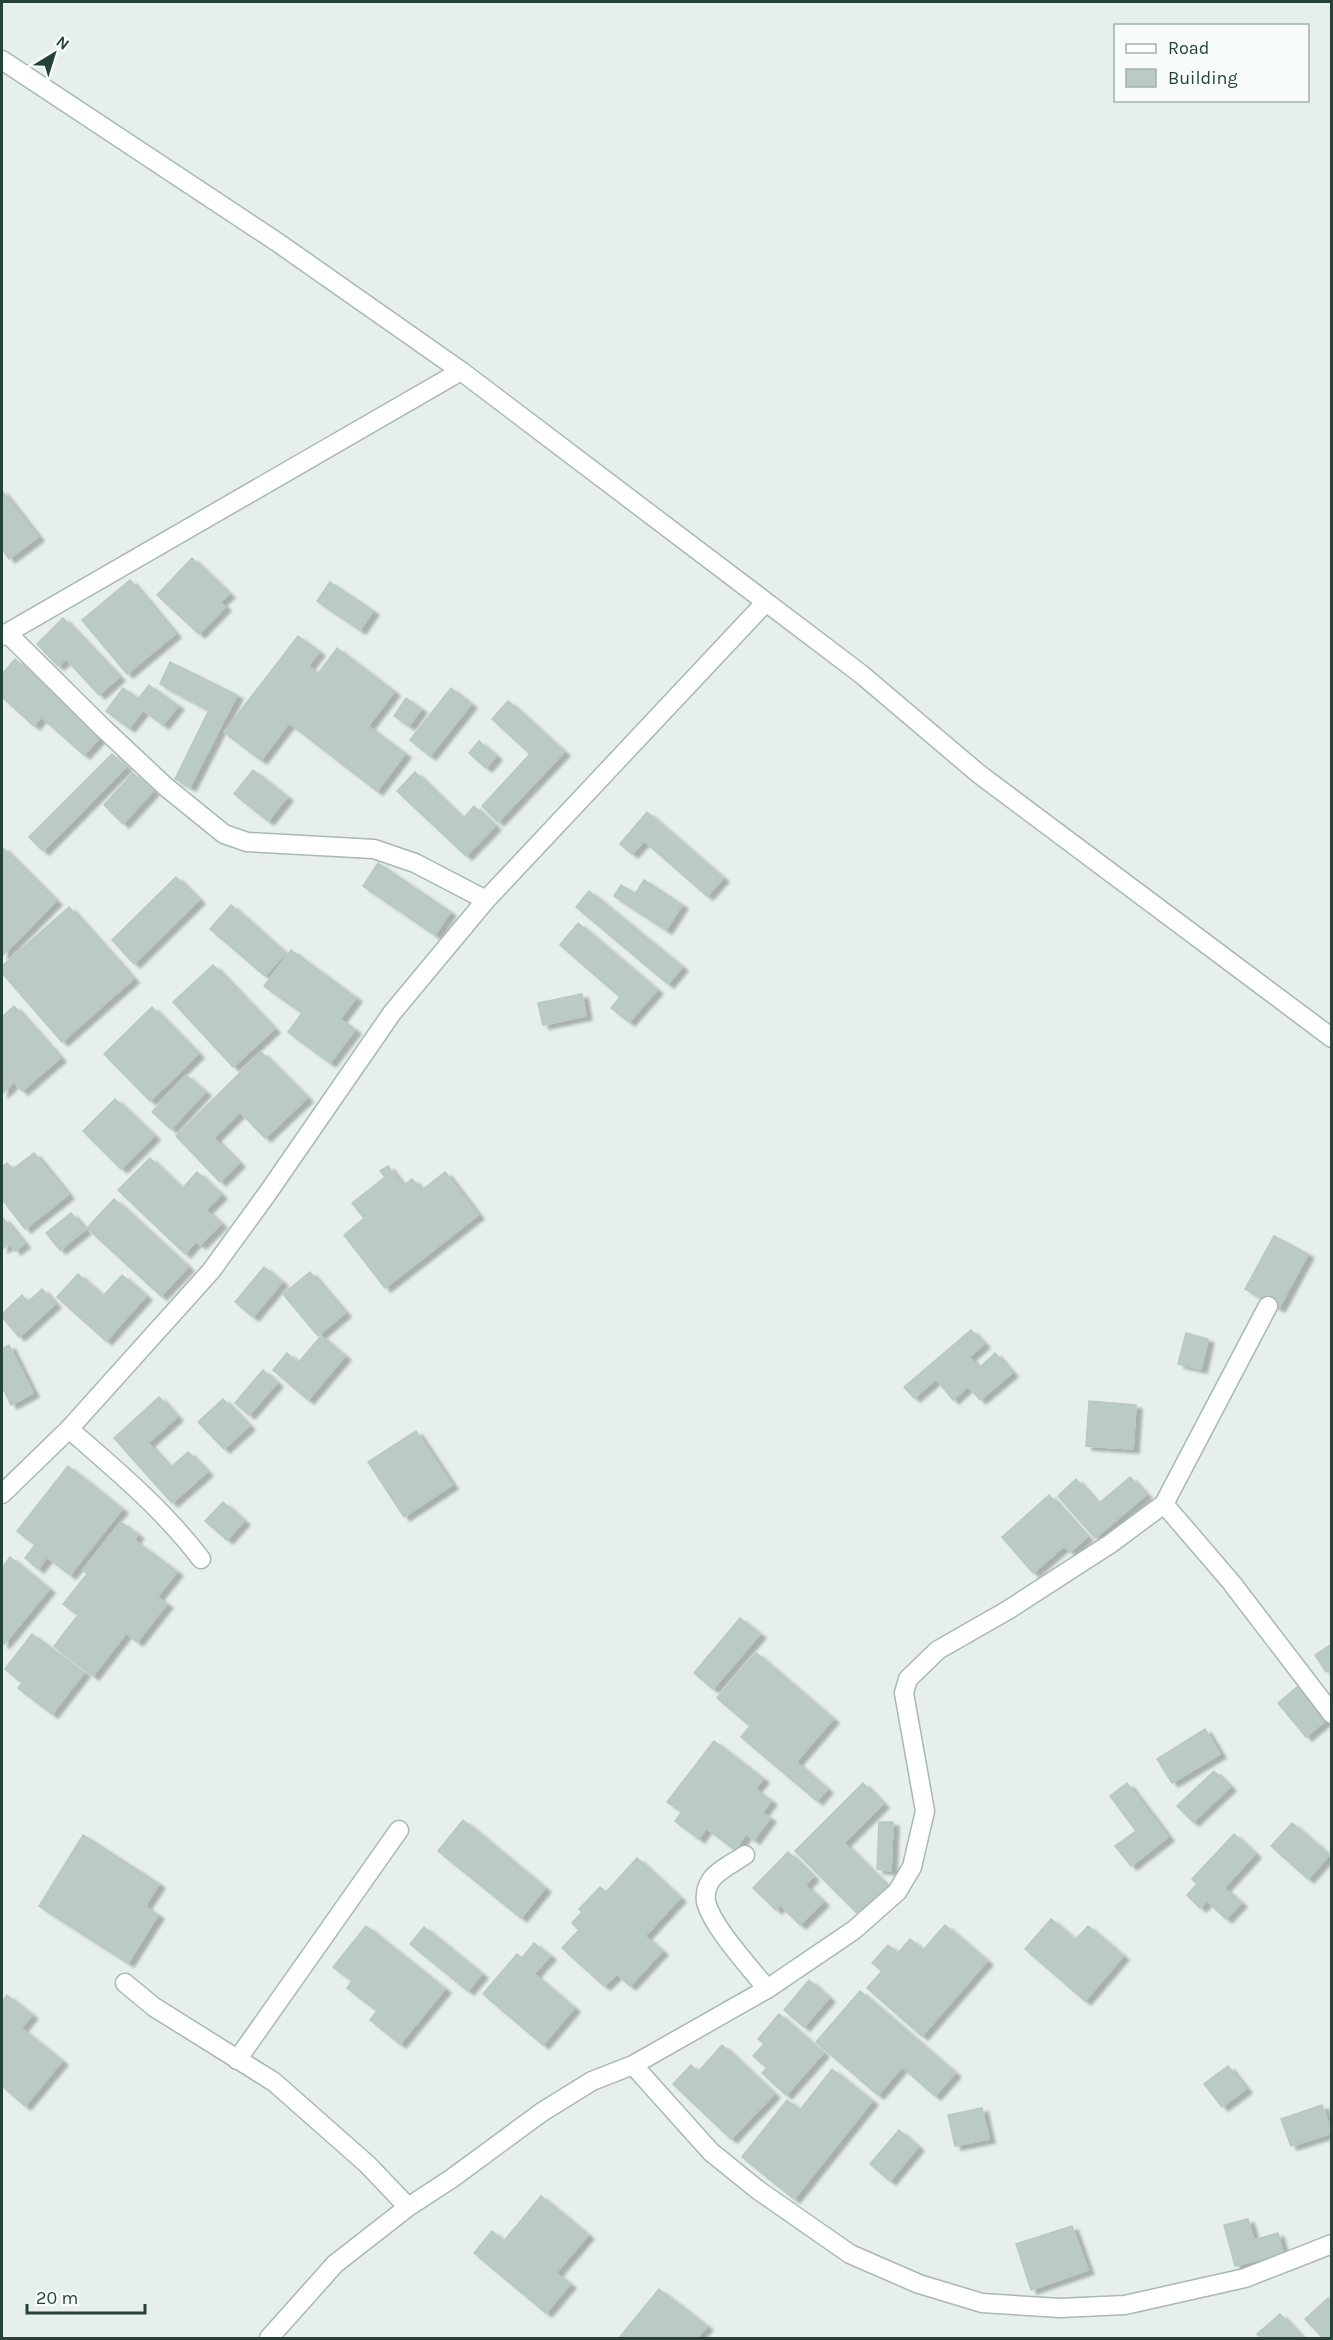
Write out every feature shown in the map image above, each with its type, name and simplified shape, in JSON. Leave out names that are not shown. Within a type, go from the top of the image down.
[{"type":"street","points":[[2,60],[267,236],[461,371],[861,674],[980,774],[1332,1038]]},
{"type":"street","points":[[461,371],[4,634],[135,758],[224,834],[247,842],[374,849],[415,863],[486,900]]},
{"type":"street","points":[[2,1494],[69,1429],[211,1271],[392,1013],[486,900],[765,603]]},
{"type":"street","points":[[269,2338],[334,2264],[408,2207],[451,2180],[542,2112],[592,2081],[633,2065],[767,1989],[854,1930],[897,1892],[912,1867],[925,1811],[904,1693],[908,1679],[938,1650],[1036,1592],[1110,1544],[1164,1504],[1268,1306]]},
{"type":"street","points":[[69,1429],[108,1462],[184,1536],[201,1558]]},
{"type":"street","points":[[1164,1504],[1231,1582],[1332,1714]]},
{"type":"street","points":[[237,2060],[399,1830]]},
{"type":"street","points":[[745,1855],[711,1878],[706,1891],[706,1902],[715,1921],[767,1989]]},
{"type":"street","points":[[125,1983],[154,2007],[273,2082],[368,2165],[408,2207]]},
{"type":"street","points":[[633,2065],[711,2152],[758,2190],[850,2254],[919,2284],[982,2303],[1060,2308],[1125,2305],[1245,2278],[1332,2244]]},
{"type":"building","points":[[2,491],[38,537],[9,559],[2,549]]},
{"type":"building","points":[[192,558],[229,594],[220,602],[225,607],[199,634],[157,595]]},
{"type":"building","points":[[130,580],[175,634],[127,674],[82,620]]},
{"type":"building","points":[[330,582],[373,611],[360,630],[317,601]]},
{"type":"building","points":[[63,618],[119,677],[99,695],[66,659],[58,666],[37,644]]},
{"type":"building","points":[[298,636],[319,652],[308,666],[318,674],[337,648],[394,692],[368,726],[405,754],[377,791],[289,723],[261,760],[224,732]]},
{"type":"building","points":[[15,659],[102,735],[84,755],[41,717],[34,726],[2,697],[2,674]]},
{"type":"building","points":[[170,662],[237,695],[190,787],[175,779],[209,710],[160,684]]},
{"type":"building","points":[[149,685],[178,706],[163,725],[143,710],[129,728],[106,711],[123,688],[138,699]]},
{"type":"building","points":[[451,688],[471,704],[430,756],[410,740]]},
{"type":"building","points":[[406,698],[421,709],[409,726],[394,716]]},
{"type":"building","points":[[508,701],[564,752],[498,822],[482,806],[530,754],[492,719]]},
{"type":"building","points":[[479,741],[496,756],[486,768],[469,753]]},
{"type":"building","points":[[112,754],[126,767],[43,851],[29,837]]},
{"type":"building","points":[[253,770],[287,797],[268,821],[234,794]]},
{"type":"building","points":[[415,772],[463,819],[474,806],[495,826],[466,856],[397,791]]},
{"type":"building","points":[[133,773],[153,791],[123,824],[104,805]]},
{"type":"building","points":[[647,812],[723,878],[707,896],[644,841],[632,854],[620,844]]},
{"type":"building","points":[[2,847],[56,901],[2,956]]},
{"type":"building","points":[[378,863],[450,912],[435,935],[363,886]]},
{"type":"building","points":[[176,877],[199,900],[134,964],[112,940]]},
{"type":"building","points":[[644,880],[682,905],[666,930],[614,896],[621,885],[635,894]]},
{"type":"building","points":[[589,891],[682,967],[668,984],[576,907]]},
{"type":"building","points":[[231,905],[285,953],[265,976],[210,929]]},
{"type":"building","points":[[69,907],[133,979],[62,1042],[2,973],[2,966]]},
{"type":"building","points":[[578,923],[657,990],[629,1022],[611,1008],[620,997],[560,945]]},
{"type":"building","points":[[291,950],[356,998],[340,1019],[355,1030],[330,1063],[288,1032],[302,1013],[264,986]]},
{"type":"building","points":[[213,965],[274,1029],[233,1067],[173,1002]]},
{"type":"building","points":[[582,994],[586,1016],[543,1025],[538,1003]]},
{"type":"building","points":[[14,1006],[60,1058],[22,1091],[14,1082],[2,1094],[2,1017]]},
{"type":"building","points":[[152,1007],[198,1054],[150,1101],[104,1054]]},
{"type":"building","points":[[261,1052],[307,1098],[265,1138],[240,1112],[214,1138],[239,1163],[220,1182],[176,1136]]},
{"type":"building","points":[[186,1075],[205,1092],[171,1129],[152,1112]]},
{"type":"building","points":[[115,1099],[154,1136],[121,1169],[83,1131]]},
{"type":"building","points":[[34,1153],[68,1195],[25,1229],[2,1199],[2,1167],[7,1163],[13,1169]]},
{"type":"building","points":[[150,1158],[182,1189],[197,1172],[221,1195],[206,1210],[221,1224],[200,1245],[196,1241],[185,1254],[118,1190]]},
{"type":"building","points":[[388,1166],[403,1186],[412,1179],[422,1190],[445,1172],[478,1215],[385,1288],[344,1235],[364,1218],[352,1203],[385,1177],[380,1171]]},
{"type":"building","points":[[114,1199],[188,1267],[161,1296],[87,1228]]},
{"type":"building","points":[[71,1213],[85,1230],[60,1250],[46,1233]]},
{"type":"building","points":[[3,1218],[24,1244],[15,1251],[10,1244],[2,1249]]},
{"type":"building","points":[[1274,1236],[1308,1254],[1279,1308],[1245,1289]]},
{"type":"building","points":[[264,1267],[282,1282],[253,1317],[235,1302]]},
{"type":"building","points":[[310,1272],[345,1313],[318,1336],[283,1294]]},
{"type":"building","points":[[78,1274],[103,1296],[122,1275],[146,1296],[106,1341],[57,1297]]},
{"type":"building","points":[[42,1289],[55,1304],[19,1337],[2,1314],[22,1295],[28,1302]]},
{"type":"building","points":[[971,1330],[984,1344],[969,1357],[979,1368],[995,1353],[1012,1373],[980,1400],[968,1386],[953,1400],[936,1379],[914,1398],[904,1387]]},
{"type":"building","points":[[1186,1333],[1208,1339],[1201,1369],[1178,1364]]},
{"type":"building","points":[[321,1336],[345,1356],[308,1400],[273,1370],[287,1353],[298,1363]]},
{"type":"building","points":[[9,1345],[33,1393],[11,1405],[2,1386],[2,1349]]},
{"type":"building","points":[[263,1370],[277,1383],[249,1415],[235,1403]]},
{"type":"building","points":[[159,1397],[177,1417],[148,1443],[170,1468],[188,1452],[207,1472],[172,1503],[114,1438]]},
{"type":"building","points":[[223,1399],[249,1426],[224,1449],[198,1422]]},
{"type":"building","points":[[1089,1401],[1136,1405],[1133,1449],[1086,1446]]},
{"type":"building","points":[[416,1431],[452,1485],[404,1517],[368,1462]]},
{"type":"building","points":[[68,1466],[122,1509],[70,1575],[47,1557],[38,1569],[25,1558],[35,1545],[17,1531]]},
{"type":"building","points":[[1130,1477],[1146,1495],[1095,1538],[1058,1496],[1076,1479],[1098,1504]]},
{"type":"building","points":[[1049,1495],[1087,1537],[1070,1552],[1064,1546],[1033,1573],[1002,1537]]},
{"type":"building","points":[[223,1502],[244,1521],[227,1540],[205,1521]]},
{"type":"building","points":[[121,1522],[138,1535],[134,1540],[177,1572],[157,1597],[167,1604],[137,1642],[126,1633],[93,1676],[54,1646],[78,1615],[63,1604],[87,1574],[83,1570]]},
{"type":"building","points":[[10,1557],[49,1589],[4,1644],[2,1643],[2,1568]]},
{"type":"building","points":[[740,1618],[760,1634],[713,1689],[694,1673]]},
{"type":"building","points":[[32,1634],[84,1673],[52,1714],[18,1688],[22,1683],[5,1669]]},
{"type":"building","points":[[1332,1644],[1332,1668],[1326,1672],[1315,1655]]},
{"type":"building","points":[[756,1653],[833,1719],[796,1762],[827,1789],[817,1801],[741,1737],[750,1726],[717,1698]]},
{"type":"building","points":[[1297,1687],[1326,1720],[1306,1737],[1278,1703]]},
{"type":"building","points":[[1205,1729],[1220,1754],[1172,1783],[1157,1759]]},
{"type":"building","points":[[714,1741],[763,1779],[755,1789],[771,1801],[762,1813],[770,1818],[754,1840],[746,1834],[735,1850],[706,1828],[699,1839],[675,1821],[682,1812],[667,1802]]},
{"type":"building","points":[[1214,1771],[1230,1787],[1193,1822],[1177,1806]]},
{"type":"building","points":[[863,1783],[883,1804],[844,1843],[888,1887],[859,1915],[795,1851]]},
{"type":"building","points":[[1127,1783],[1168,1837],[1131,1866],[1115,1846],[1136,1831],[1110,1796]]},
{"type":"building","points":[[463,1820],[545,1888],[521,1918],[438,1851]]},
{"type":"building","points":[[879,1822],[893,1822],[891,1871],[877,1869]]},
{"type":"building","points":[[1292,1823],[1329,1855],[1308,1879],[1271,1846]]},
{"type":"building","points":[[1234,1834],[1255,1854],[1224,1888],[1241,1903],[1226,1919],[1207,1901],[1200,1908],[1187,1895],[1197,1884],[1192,1879]]},
{"type":"building","points":[[83,1835],[159,1884],[145,1906],[158,1915],[128,1963],[39,1906]]},
{"type":"building","points":[[788,1852],[813,1877],[805,1885],[823,1902],[800,1925],[780,1905],[776,1910],[753,1888]]},
{"type":"building","points":[[637,1858],[680,1898],[645,1936],[662,1951],[630,1986],[617,1974],[604,1986],[562,1948],[579,1930],[572,1923],[582,1912],[579,1909],[600,1887],[606,1892]]},
{"type":"building","points":[[1051,1919],[1075,1940],[1088,1926],[1123,1956],[1085,2001],[1025,1949]]},
{"type":"building","points":[[945,1925],[987,1961],[922,2036],[867,1988],[882,1971],[872,1963],[888,1945],[898,1953],[910,1939],[923,1950]]},
{"type":"building","points":[[366,1926],[445,1989],[400,2044],[370,2020],[377,2011],[347,1988],[352,1981],[333,1967]]},
{"type":"building","points":[[424,1927],[482,1974],[468,1991],[410,1944]]},
{"type":"building","points":[[534,1943],[550,1956],[534,1974],[574,2008],[543,2045],[483,1994],[517,1954],[522,1958]]},
{"type":"building","points":[[809,1980],[829,1998],[804,2027],[784,2010]]},
{"type":"building","points":[[860,1991],[955,2073],[935,2096],[902,2067],[878,2095],[816,2042]]},
{"type":"building","points":[[7,1995],[32,2015],[21,2028],[62,2061],[25,2106],[2,2086],[2,2002]]},
{"type":"building","points":[[779,2014],[823,2053],[786,2095],[762,2073],[767,2068],[753,2056],[764,2044],[758,2039]]},
{"type":"building","points":[[722,2045],[774,2094],[731,2139],[673,2084],[691,2065],[698,2072]]},
{"type":"building","points":[[1228,2066],[1246,2089],[1222,2107],[1204,2084]]},
{"type":"building","points":[[832,2069],[872,2101],[794,2199],[742,2157],[787,2100],[800,2110]]},
{"type":"building","points":[[1322,2105],[1332,2133],[1291,2146],[1281,2119]]},
{"type":"building","points":[[982,2108],[989,2139],[955,2146],[948,2115]]},
{"type":"building","points":[[899,2130],[918,2147],[890,2181],[870,2164]]},
{"type":"building","points":[[541,2196],[588,2235],[556,2273],[570,2284],[546,2313],[474,2253],[492,2231],[504,2241]]},
{"type":"building","points":[[1248,2219],[1254,2240],[1278,2233],[1283,2253],[1235,2266],[1224,2225]]},
{"type":"building","points":[[1072,2226],[1088,2270],[1031,2290],[1016,2244]]},
{"type":"building","points":[[659,2289],[707,2326],[697,2338],[619,2338]]},
{"type":"building","points":[[1328,2298],[1332,2302],[1332,2338],[1323,2338],[1305,2319]]},
{"type":"building","points":[[1280,2314],[1302,2338],[1261,2338],[1257,2334]]}]
